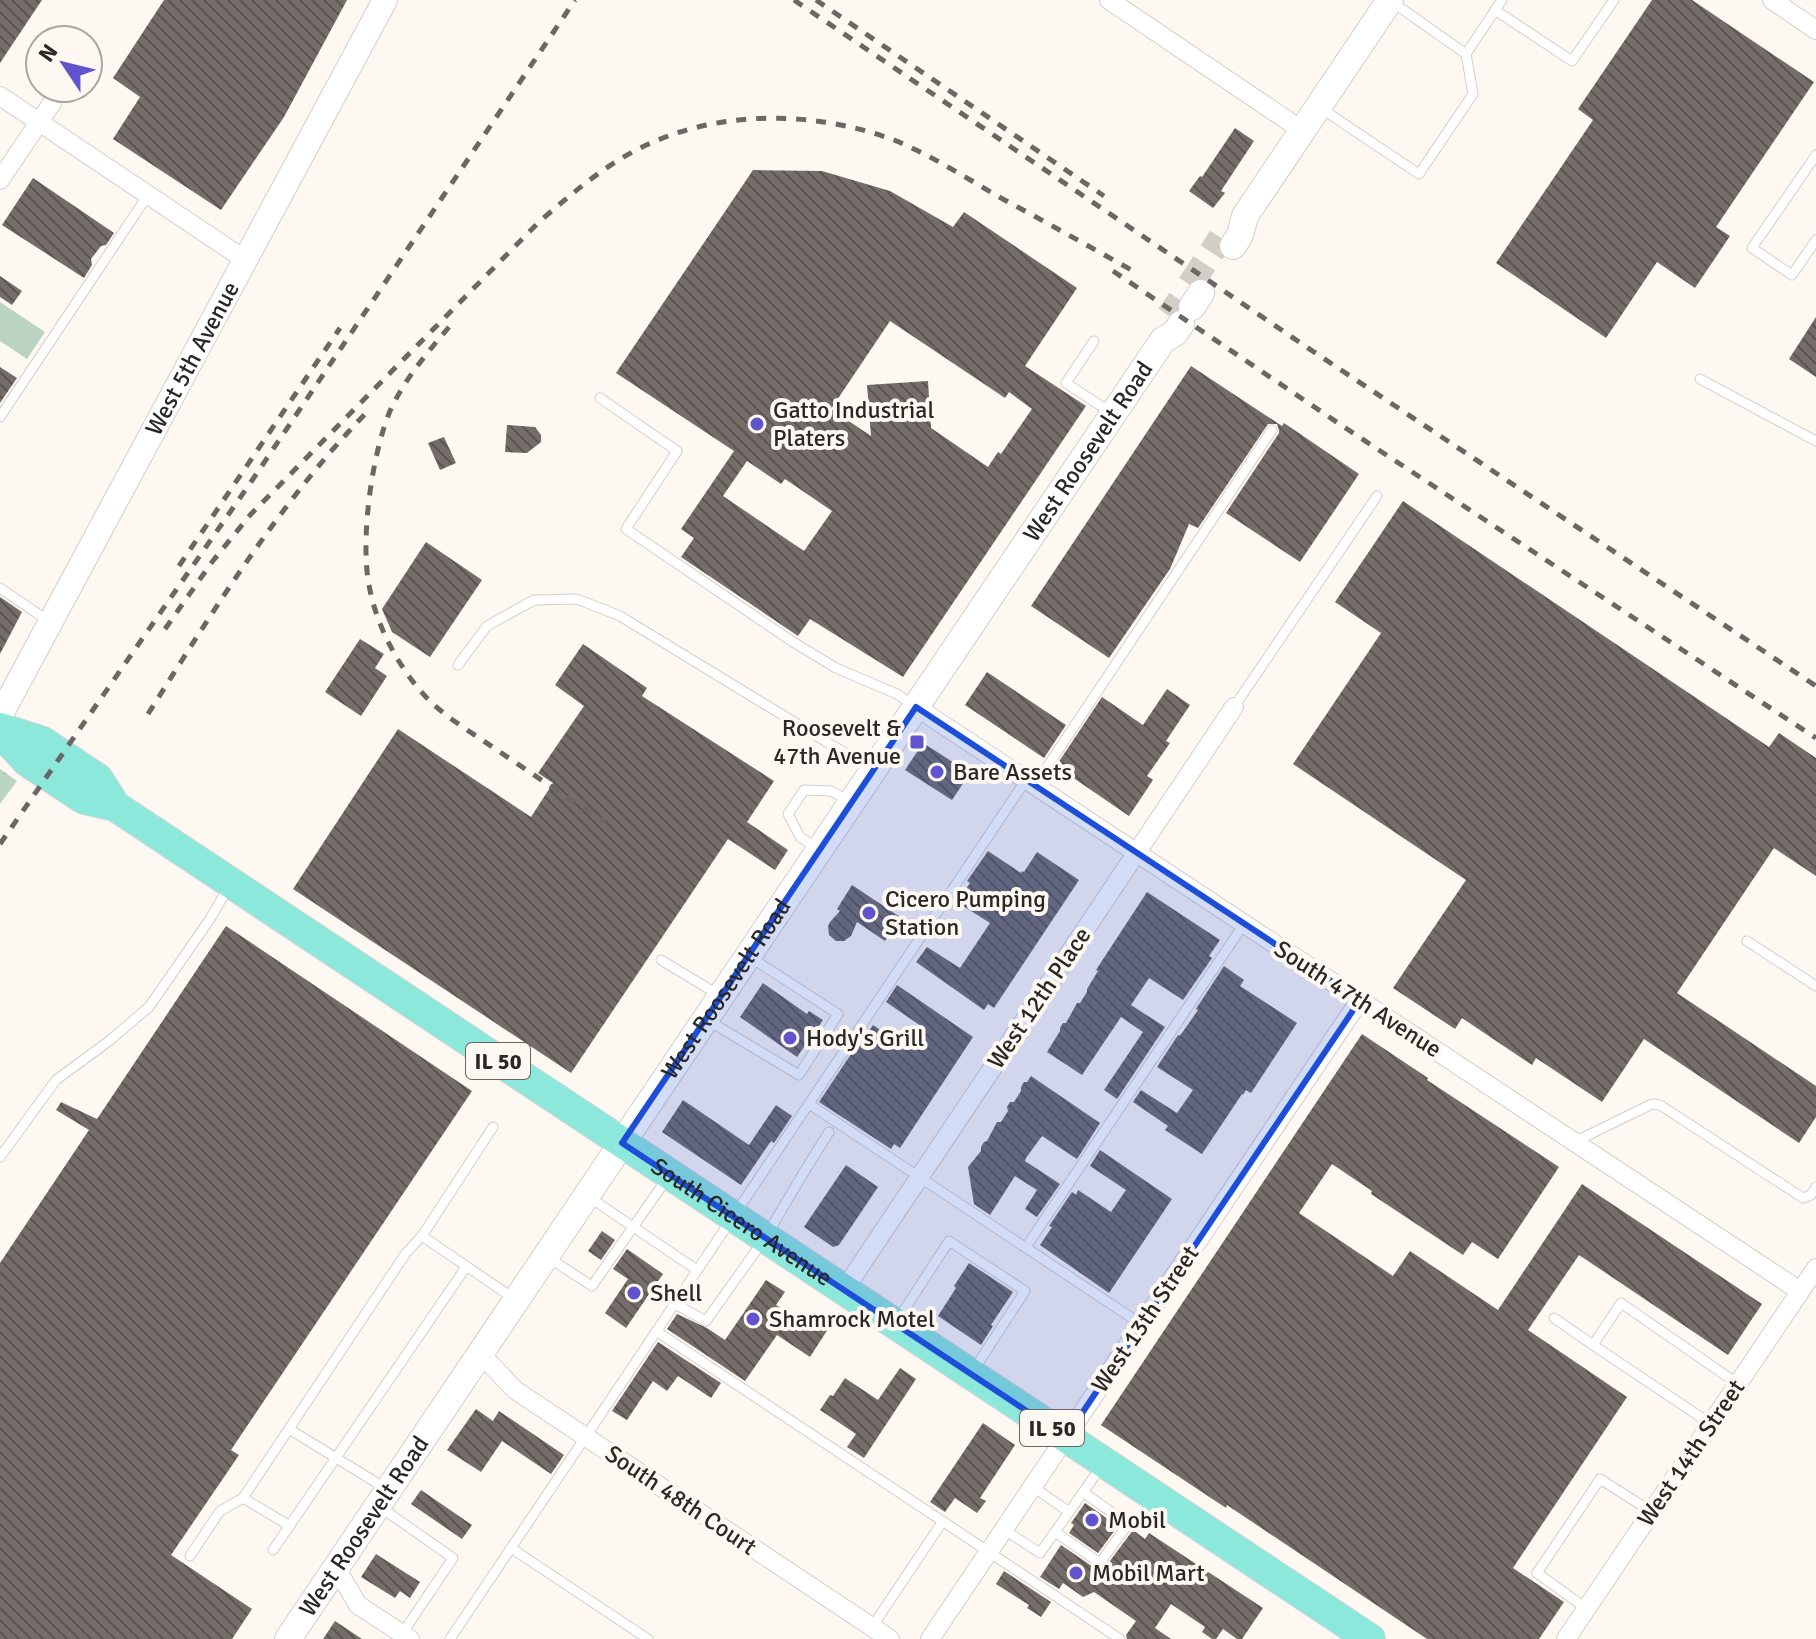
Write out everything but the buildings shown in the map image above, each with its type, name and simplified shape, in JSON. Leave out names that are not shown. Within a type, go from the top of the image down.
[{"type":"main road","points":[[1227,242],[1228,227],[1245,216],[1390,0]]},
{"type":"main road","name":"West Roosevelt Road","points":[[288,1639],[1182,309]]},
{"type":"main road","name":"South Cicero Avenue","points":[[0,730],[43,742],[98,779],[115,806],[1370,1639]]},
{"type":"street","name":"West 5th Avenue","points":[[0,716],[385,0]]},
{"type":"street","points":[[1109,0],[1303,131]]},
{"type":"street","points":[[1772,0],[1816,30]]},
{"type":"street","points":[[0,96],[244,259]]},
{"type":"street","points":[[0,180],[51,104]]},
{"type":"street","name":"South 47th Avenue","points":[[916,707],[1800,1291]]},
{"type":"street","name":"West 12th Place","points":[[844,1290],[1234,707]]},
{"type":"street","name":"West 13th Street","points":[[930,1639],[1360,1000]]},
{"type":"street","name":"West 14th Street","points":[[1566,1639],[1816,1268]]},
{"type":"street","name":"South 48th Court","points":[[480,1353],[515,1390],[890,1639]]},
{"type":"street","points":[[336,1568],[358,1605],[406,1636]]},
{"type":"lane","points":[[1390,0],[1466,54]]},
{"type":"lane","points":[[1319,107],[1419,174],[1473,94],[1466,54],[1502,0]]},
{"type":"lane","points":[[1495,10],[1572,61],[1614,0]]},
{"type":"lane","points":[[1816,155],[1752,248],[1792,275],[1816,240]]},
{"type":"lane","points":[[0,417],[148,195]]},
{"type":"lane","points":[[1094,341],[1066,383],[1113,414]]},
{"type":"lane","points":[[1700,379],[1816,441]]},
{"type":"lane","points":[[600,398],[677,451],[626,529],[793,642],[836,668],[897,694],[916,707]]},
{"type":"lane","points":[[450,1639],[809,1104],[1272,430]]},
{"type":"lane","points":[[1234,707],[1377,496]]},
{"type":"lane","points":[[0,588],[50,622]]},
{"type":"lane","points":[[458,665],[487,626],[534,600],[577,599],[620,616],[873,770]]},
{"type":"lane","points":[[820,850],[800,837],[788,814],[804,790],[831,791],[852,802]]},
{"type":"lane","points":[[0,1157],[56,1080],[149,1007],[231,883]]},
{"type":"lane","points":[[1026,1247],[1244,924]]},
{"type":"lane","points":[[1747,941],[1816,986]]},
{"type":"lane","points":[[706,1019],[799,1075],[838,1014],[748,956]]},
{"type":"lane","points":[[661,960],[722,996]]},
{"type":"lane","points":[[809,1104],[1141,1324]]},
{"type":"lane","points":[[1574,1142],[1652,1104],[1660,1105],[1803,1198],[1811,1195],[1816,1187]]},
{"type":"lane","points":[[190,1556],[220,1511],[243,1498],[493,1127]]},
{"type":"lane","points":[[675,1304],[706,1321],[765,1238],[829,1132]]},
{"type":"lane","points":[[546,1256],[592,1286],[670,1175]]},
{"type":"lane","points":[[587,1195],[697,1270]]},
{"type":"lane","points":[[422,1236],[516,1300]]},
{"type":"lane","points":[[895,1324],[949,1241],[1025,1291],[971,1375]]},
{"type":"lane","points":[[273,1550],[466,1267]]},
{"type":"lane","points":[[1593,1345],[1621,1303],[1738,1384]]},
{"type":"lane","points":[[1554,1318],[1711,1424]]},
{"type":"lane","points":[[656,1331],[1120,1639]]},
{"type":"lane","points":[[289,1429],[336,1460],[453,1558],[406,1636]]},
{"type":"lane","points":[[1003,1529],[1040,1553],[1104,1463]]},
{"type":"lane","points":[[1587,1609],[1537,1573],[1600,1479],[1652,1512]]},
{"type":"lane","points":[[1032,1486],[1069,1512]]},
{"type":"lane","points":[[1055,1532],[1100,1563],[1128,1524],[1083,1492]]},
{"type":"lane","points":[[243,1498],[290,1526]]},
{"type":"lane","points":[[872,1627],[943,1521]]},
{"type":"lane","points":[[511,1548],[648,1639]]},
{"type":"highlighted area","points":[[916,707],[1360,1000],[1066,1437],[622,1143]]},
{"type":"green space","points":[[0,302],[45,332],[27,359],[0,341]]},
{"type":"green space","points":[[0,769],[17,781],[0,804]]},
{"type":"tunnel","points":[[1190,285],[1221,238]]},
{"type":"tunnel","points":[[1169,316],[1180,300]]},
{"type":"railway","points":[[0,844],[253,479],[575,0]]},
{"type":"railway","points":[[794,0],[1311,350],[1816,686]]},
{"type":"railway","points":[[816,0],[1104,196]]},
{"type":"railway","points":[[165,629],[212,562],[251,514],[540,221],[600,172],[653,142],[721,122],[756,119],[827,122],[861,130],[894,140],[921,153],[1135,272]]},
{"type":"railway","points":[[1113,271],[1816,738]]},
{"type":"railway","points":[[449,327],[402,388],[390,411],[378,450],[369,497],[366,544],[372,600],[398,659],[433,704],[605,822]]},
{"type":"railway","points":[[179,566],[340,328]]},
{"type":"railway","points":[[148,714],[224,595],[278,518],[369,410]]},
{"type":"place","name":"Gatto Industrial Platers","points":[[757,424]]},
{"type":"place","name":"Roosevelt & 47th Avenue","points":[[917,742]]},
{"type":"place","name":"Bare Assets","points":[[937,772]]},
{"type":"place","name":"Cicero Pumping Station","points":[[869,913]]},
{"type":"place","name":"Hody's Grill","points":[[790,1038]]},
{"type":"place","name":"Shell","points":[[634,1293]]},
{"type":"place","name":"Shamrock Motel","points":[[753,1319]]},
{"type":"place","name":"Mobil","points":[[1092,1520]]},
{"type":"place","name":"Mobil Mart","points":[[1076,1573]]}]
